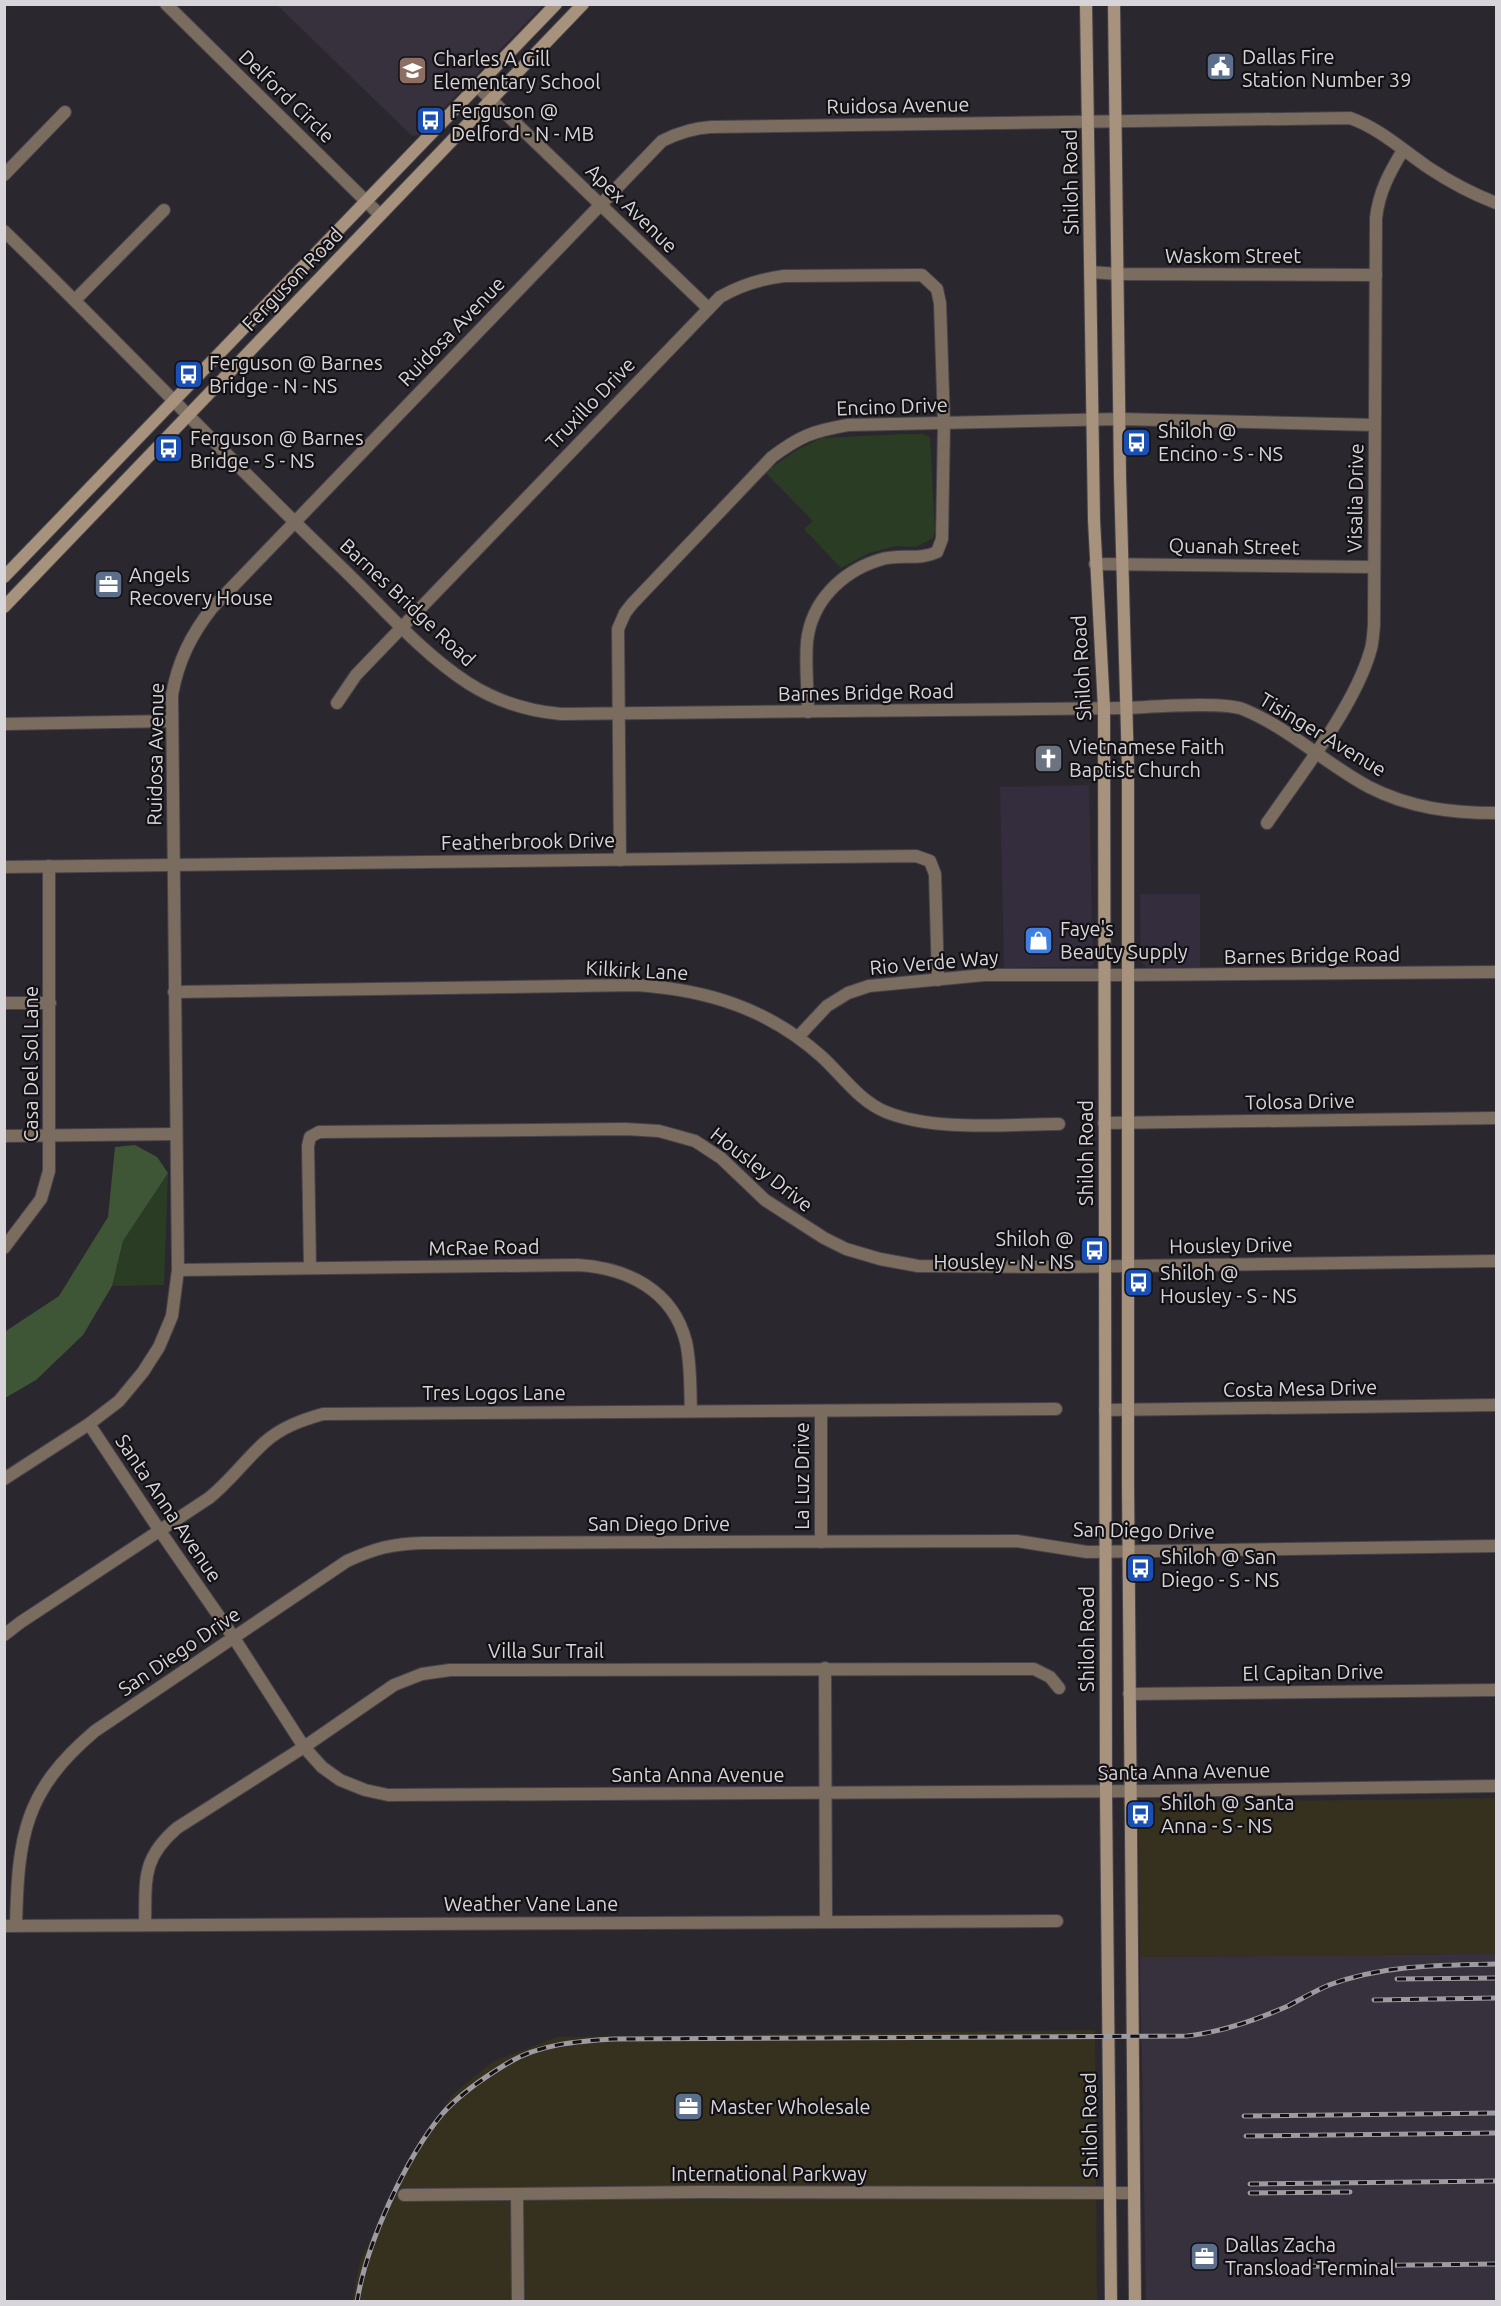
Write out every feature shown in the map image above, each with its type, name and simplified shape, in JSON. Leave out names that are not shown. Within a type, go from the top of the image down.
[{"type":"main road","name":"Ferguson Road","points":[[4,577],[556,4]]},
{"type":"main road","name":"Ferguson Road","points":[[4,607],[583,4]]},
{"type":"main road","name":"Shiloh Road","points":[[1086,4],[1095,564],[1104,708],[1104,1410],[1111,2301]]},
{"type":"main road","points":[[1114,4],[1127,708],[1129,1694],[1135,2301]]},
{"type":"street","name":"Delford Circle","points":[[166,4],[380,215]]},
{"type":"street","name":"Apex Avenue","points":[[477,86],[708,308]]},
{"type":"street","points":[[4,175],[65,112]]},
{"type":"street","name":"Ruidosa Avenue","points":[[4,1479],[89,1424],[119,1401],[143,1372],[159,1347],[172,1316],[178,1270],[171,721],[176,674],[195,630],[212,608],[294,522],[662,141],[693,128],[1350,118],[1365,123],[1431,170],[1458,186],[1497,203]]},
{"type":"street","name":"Visalia Drive","points":[[1268,823],[1345,706],[1365,669],[1371,649],[1374,625],[1378,200],[1384,182],[1403,150]]},
{"type":"street","points":[[75,300],[164,210]]},
{"type":"street","name":"Barnes Bridge Road","points":[[4,231],[294,522],[440,662],[468,683],[514,705],[537,712],[561,714],[1127,708]]},
{"type":"street","name":"Waskom Street","points":[[1091,272],[1376,275]]},
{"type":"street","name":"Truxillo Drive","points":[[338,703],[356,675],[708,308],[720,297],[737,287],[762,278],[784,276],[922,275],[937,289],[940,303],[944,423]]},
{"type":"street","name":"Encino Drive","points":[[620,860],[618,629],[625,613],[772,457],[792,442],[818,430],[848,425],[1120,418],[1375,425]]},
{"type":"street","points":[[808,712],[807,642],[816,610],[828,592],[844,577],[880,559],[901,555],[926,558],[937,552],[942,539],[944,423]]},
{"type":"street","name":"Quanah Street","points":[[1095,564],[1373,567]]},
{"type":"street","name":"Tisinger Avenue","points":[[1127,708],[1225,706],[1243,709],[1316,752],[1367,786],[1397,800],[1432,809],[1461,813],[1497,813]]},
{"type":"street","points":[[4,724],[171,721]]},
{"type":"street","name":"Featherbrook Drive","points":[[4,867],[916,856],[930,861],[935,874],[938,980]]},
{"type":"street","name":"Casa Del Sol Lane","points":[[4,1248],[40,1199],[49,1171],[49,866]]},
{"type":"street","name":"Barnes Bridge Road","points":[[1128,975],[1497,972]]},
{"type":"street","name":"Rio Verde Way","points":[[798,1037],[827,1006],[848,993],[869,986],[984,975],[1128,975]]},
{"type":"street","name":"Kilkirk Lane","points":[[174,992],[637,985],[667,987],[700,992],[723,999],[798,1037],[822,1057],[866,1101],[885,1112],[913,1121],[943,1124],[1059,1124]]},
{"type":"street","points":[[4,1003],[50,1003]]},
{"type":"street","name":"Tolosa Drive","points":[[1104,1123],[1497,1118]]},
{"type":"street","name":"Housley Drive","points":[[310,1268],[308,1146],[310,1137],[319,1132],[625,1129],[660,1131],[695,1141],[722,1158],[765,1200],[802,1226],[846,1249],[880,1259],[918,1266],[1128,1266],[1497,1261]]},
{"type":"street","points":[[4,1136],[176,1134]]},
{"type":"street","name":"McRae Road","points":[[178,1270],[578,1265],[599,1266],[621,1271],[638,1279],[653,1290],[668,1306],[678,1322],[686,1340],[690,1367],[691,1411]]},
{"type":"street","name":"Costa Mesa Drive","points":[[1104,1410],[1497,1405]]},
{"type":"street","name":"Tres Logos Lane","points":[[4,1635],[222,1488],[264,1442],[281,1430],[301,1420],[323,1414],[1056,1409]]},
{"type":"street","name":"La Luz Drive","points":[[821,1411],[821,1542]]},
{"type":"street","name":"Santa Anna Avenue","points":[[89,1424],[234,1638],[304,1747],[322,1767],[340,1780],[365,1790],[388,1795],[1130,1791],[1497,1786]]},
{"type":"street","name":"San Diego Drive","points":[[10,1926],[26,1822],[53,1772],[72,1751],[95,1731],[347,1561],[374,1549],[396,1544],[1017,1541],[1067,1550],[1106,1552],[1497,1546]]},
{"type":"street","points":[[825,1668],[826,1922]]},
{"type":"street","name":"Villa Sur Trail","points":[[145,1924],[146,1882],[150,1863],[160,1843],[177,1828],[304,1747],[394,1685],[422,1674],[462,1670],[1034,1669],[1050,1677],[1059,1688]]},
{"type":"street","name":"El Capitan Drive","points":[[1129,1694],[1497,1690]]},
{"type":"street","name":"Weather Vane Lane","points":[[10,1926],[1057,1921]]},
{"type":"street","name":"International Parkway","points":[[404,2196],[702,2192],[1134,2193]]},
{"type":"street","points":[[517,2196],[518,2301]]},
{"type":"shaded area","name":"Charles A Gill Elementary School","points":[[277,5],[543,5],[418,135],[412,136]]},
{"type":"shaded area","points":[[1089,785],[1093,966],[1004,968],[1000,787]]},
{"type":"shaded area","points":[[1140,894],[1200,894],[1200,967],[1147,967],[1141,962]]},
{"type":"shaded area","points":[[1496,1798],[1496,1954],[1140,1957],[1138,1809],[1141,1803]]},
{"type":"shaded area","points":[[1496,1954],[1496,2301],[1146,2301],[1140,1957]]},
{"type":"shaded area","points":[[1095,2030],[1097,2301],[352,2302],[360,2262],[407,2160],[453,2094],[494,2061],[557,2037]]},
{"type":"green space","points":[[923,434],[930,437],[935,531],[933,538],[916,547],[896,546],[869,553],[841,568],[804,529],[813,521],[765,472],[797,450],[822,438]]},
{"type":"green space","points":[[135,1145],[157,1157],[168,1173],[123,1241],[112,1286],[83,1335],[36,1380],[5,1398],[4,1335],[6,1331],[59,1296],[108,1217],[115,1147]]},
{"type":"green space","points":[[168,1173],[164,1285],[112,1286],[123,1241]]},
{"type":"railway","points":[[357,2302],[378,2228],[402,2177],[429,2131],[450,2106],[483,2079],[520,2057],[546,2048],[573,2042],[614,2039],[1187,2036],[1213,2032],[1251,2021],[1288,2006],[1329,1985],[1370,1973],[1411,1967],[1496,1964]]},
{"type":"railway","points":[[1397,1979],[1496,1978]]},
{"type":"railway","points":[[1374,2000],[1496,1998]]},
{"type":"railway","points":[[1244,2116],[1496,2113]]},
{"type":"railway","points":[[1246,2136],[1496,2133]]},
{"type":"railway","points":[[1250,2184],[1496,2181]]},
{"type":"railway","points":[[1250,2193],[1350,2192]]},
{"type":"railway","points":[[1253,2267],[1496,2264]]},
{"type":"place","name":"Dallas Fire Station Number 39","points":[[1221,67]]},
{"type":"place","name":"Charles A Gill Elementary School","points":[[412,70]]},
{"type":"place","name":"Ferguson @ Delford - N - MB","points":[[430,121]]},
{"type":"place","name":"Ferguson @ Barnes Bridge - N - NS","points":[[188,374]]},
{"type":"place","name":"Shiloh @ Encino - S - NS","points":[[1137,442]]},
{"type":"place","name":"Ferguson @ Barnes Bridge - S - NS","points":[[169,449]]},
{"type":"place","name":"Angels Recovery House","points":[[108,585]]},
{"type":"place","name":"Vietnamese Faith Baptist Church","points":[[1048,758]]},
{"type":"place","name":"Faye's Beauty Supply","points":[[1039,940]]},
{"type":"place","name":"Shiloh @ Housley - N - NS","points":[[1095,1250]]},
{"type":"place","name":"Shiloh @ Housley - S - NS","points":[[1139,1283]]},
{"type":"place","name":"Shiloh @ San Diego - S - NS","points":[[1140,1568]]},
{"type":"place","name":"Shiloh @ Santa Anna - S - NS","points":[[1140,1814]]},
{"type":"place","name":"Master Wholesale","points":[[689,2106]]},
{"type":"place","name":"Dallas Zacha Transload Terminal","points":[[1204,2256]]}]
